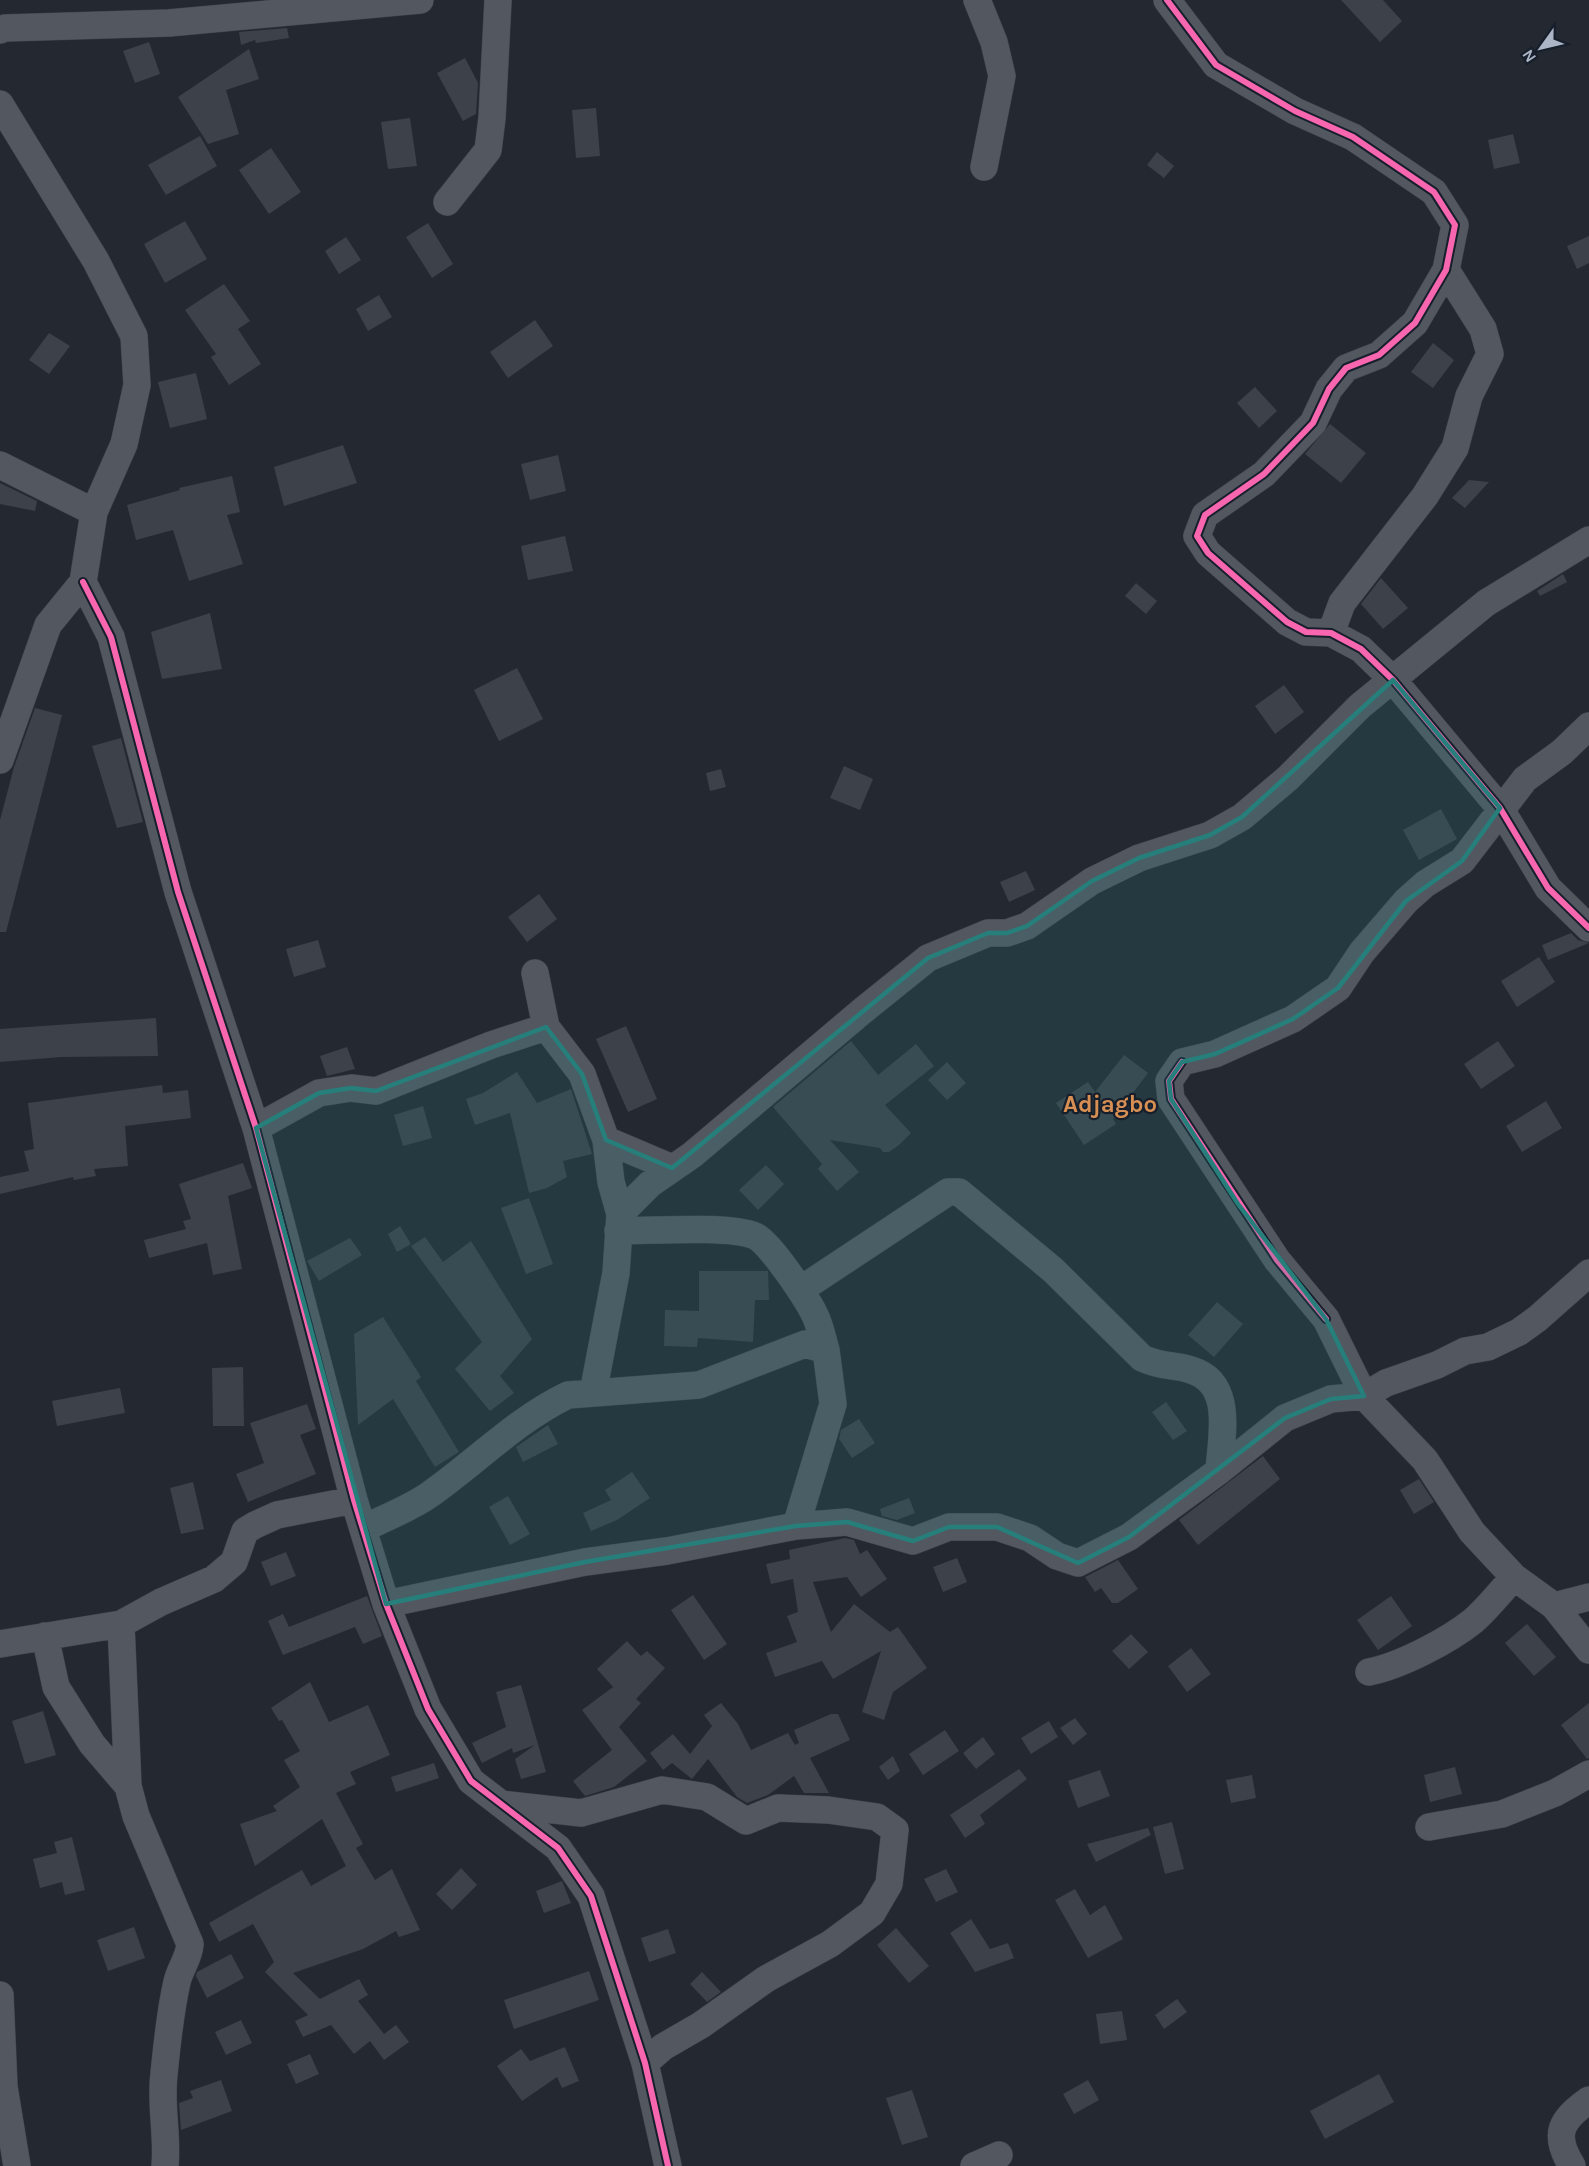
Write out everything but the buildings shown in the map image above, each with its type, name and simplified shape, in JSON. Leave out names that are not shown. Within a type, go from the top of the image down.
[{"type":"street","points":[[0,30],[37,26],[169,23],[420,0]]},
{"type":"street","points":[[447,202],[488,150],[492,118],[498,0]]},
{"type":"street","points":[[977,0],[994,42],[1002,76],[984,167]]},
{"type":"street","points":[[1167,0],[1216,65],[1296,111],[1353,137],[1434,192],[1455,225],[1446,270],[1415,323],[1379,355],[1346,368],[1329,389],[1313,423],[1264,474],[1206,515],[1197,536],[1209,553],[1287,622],[1306,632],[1331,633],[1361,649],[1393,680],[1500,808],[1548,888],[1589,928]]},
{"type":"street","points":[[0,104],[96,261],[134,336],[137,385],[124,444],[94,512],[83,582],[48,625],[0,760]]},
{"type":"street","points":[[1331,633],[1342,603],[1425,496],[1455,448],[1469,396],[1490,354],[1483,329],[1446,270]]},
{"type":"street","points":[[0,465],[94,512]]},
{"type":"street","points":[[619,1222],[650,1184],[692,1155],[852,1019],[928,958],[988,933],[1007,933],[1027,926],[1092,881],[1139,858],[1210,836],[1234,821],[1288,778],[1360,706],[1486,603],[1589,540]]},
{"type":"street","points":[[83,582],[111,637],[178,892],[256,1128],[354,1500],[386,1604],[428,1709],[471,1781],[558,1848],[591,1896],[645,2063],[668,2166]]},
{"type":"street","points":[[1589,726],[1563,752],[1525,779],[1500,808],[1488,829],[1461,861],[1425,884],[1406,901],[1362,952],[1338,988],[1293,1019],[1215,1054],[1182,1062],[1169,1082],[1171,1099],[1238,1204],[1277,1260],[1326,1319],[1364,1396],[1425,1460],[1472,1532],[1514,1577],[1554,1606],[1589,1650]]},
{"type":"street","points":[[535,973],[546,1027],[582,1074],[606,1140],[619,1222],[616,1273],[593,1393]]},
{"type":"street","points":[[256,1128],[319,1093],[351,1088],[376,1091],[491,1045],[546,1027]]},
{"type":"street","points":[[606,1140],[672,1168]]},
{"type":"street","points":[[800,1290],[948,1192],[959,1192],[1053,1270],[1142,1358],[1160,1367],[1192,1370],[1214,1385],[1222,1401],[1219,1471]]},
{"type":"street","points":[[619,1222],[736,1231],[756,1236],[765,1243],[800,1290],[817,1319],[826,1350],[833,1404],[796,1526]]},
{"type":"street","points":[[386,1604],[585,1562],[667,1551],[796,1526],[848,1522],[913,1541],[949,1527],[997,1527],[1030,1538],[1058,1556],[1078,1563],[1129,1537],[1219,1471],[1285,1418],[1331,1399],[1364,1396],[1386,1383],[1437,1365],[1465,1351],[1488,1347],[1519,1332],[1589,1273]]},
{"type":"street","points":[[363,1529],[427,1496],[487,1448],[550,1404],[568,1395],[699,1385],[805,1344],[826,1350]]},
{"type":"street","points":[[0,1644],[122,1624],[161,1602],[214,1579],[234,1562],[245,1531],[255,1525],[277,1515],[354,1500]]},
{"type":"street","points":[[1369,1672],[1395,1664],[1436,1644],[1472,1621],[1514,1577]]},
{"type":"street","points":[[1554,1606],[1589,1597]]},
{"type":"street","points":[[122,1624],[128,1786],[136,1816],[190,1944],[189,1955],[177,1980],[163,2075],[161,2108],[167,2152],[165,2166]]},
{"type":"street","points":[[45,1636],[56,1687],[92,1744],[128,1786]]},
{"type":"street","points":[[1429,1827],[1502,1814],[1555,1793],[1589,1774]]},
{"type":"street","points":[[500,1803],[581,1813],[662,1790],[707,1797],[746,1821],[778,1808],[828,1810],[878,1817],[895,1830],[889,1884],[872,1913],[831,1944],[766,1979],[701,2025],[663,2046],[645,2063]]},
{"type":"street","points":[[0,1995],[4,2087],[17,2166]]},
{"type":"street","points":[[1572,2166],[1562,2151],[1561,2132],[1568,2114],[1589,2100]]},
{"type":"street","points":[[974,2166],[999,2155]]},
{"type":"highlighted area","points":[[1393,680],[1500,808],[1462,861],[1406,901],[1338,988],[1293,1019],[1215,1054],[1182,1062],[1169,1081],[1171,1099],[1238,1204],[1326,1319],[1364,1396],[1331,1399],[1285,1418],[1129,1537],[1078,1563],[997,1527],[949,1527],[913,1541],[847,1522],[796,1526],[585,1562],[386,1604],[256,1128],[319,1093],[351,1088],[376,1091],[546,1027],[582,1074],[606,1140],[672,1168],[928,958],[988,933],[1007,933],[1027,926],[1092,881],[1139,858],[1210,835],[1242,817]]},
{"type":"cycle path","points":[[1167,0],[1216,65],[1295,111],[1353,137],[1434,192],[1455,225],[1446,270],[1415,323],[1379,355],[1346,368],[1329,389],[1313,423],[1264,474],[1205,515],[1197,536],[1208,553],[1287,622],[1306,632],[1331,633],[1361,649],[1393,680],[1500,808],[1548,888],[1589,928]]},
{"type":"cycle path","points":[[83,582],[111,637],[178,892],[256,1128],[354,1500],[386,1604],[428,1709],[471,1781],[558,1848],[591,1896],[645,2063],[668,2166]]},
{"type":"cycle path","points":[[1182,1062],[1169,1081],[1171,1099],[1277,1260],[1326,1319]]},
{"type":"district","name":"Adjagbo","points":[[1110,1104]]}]
